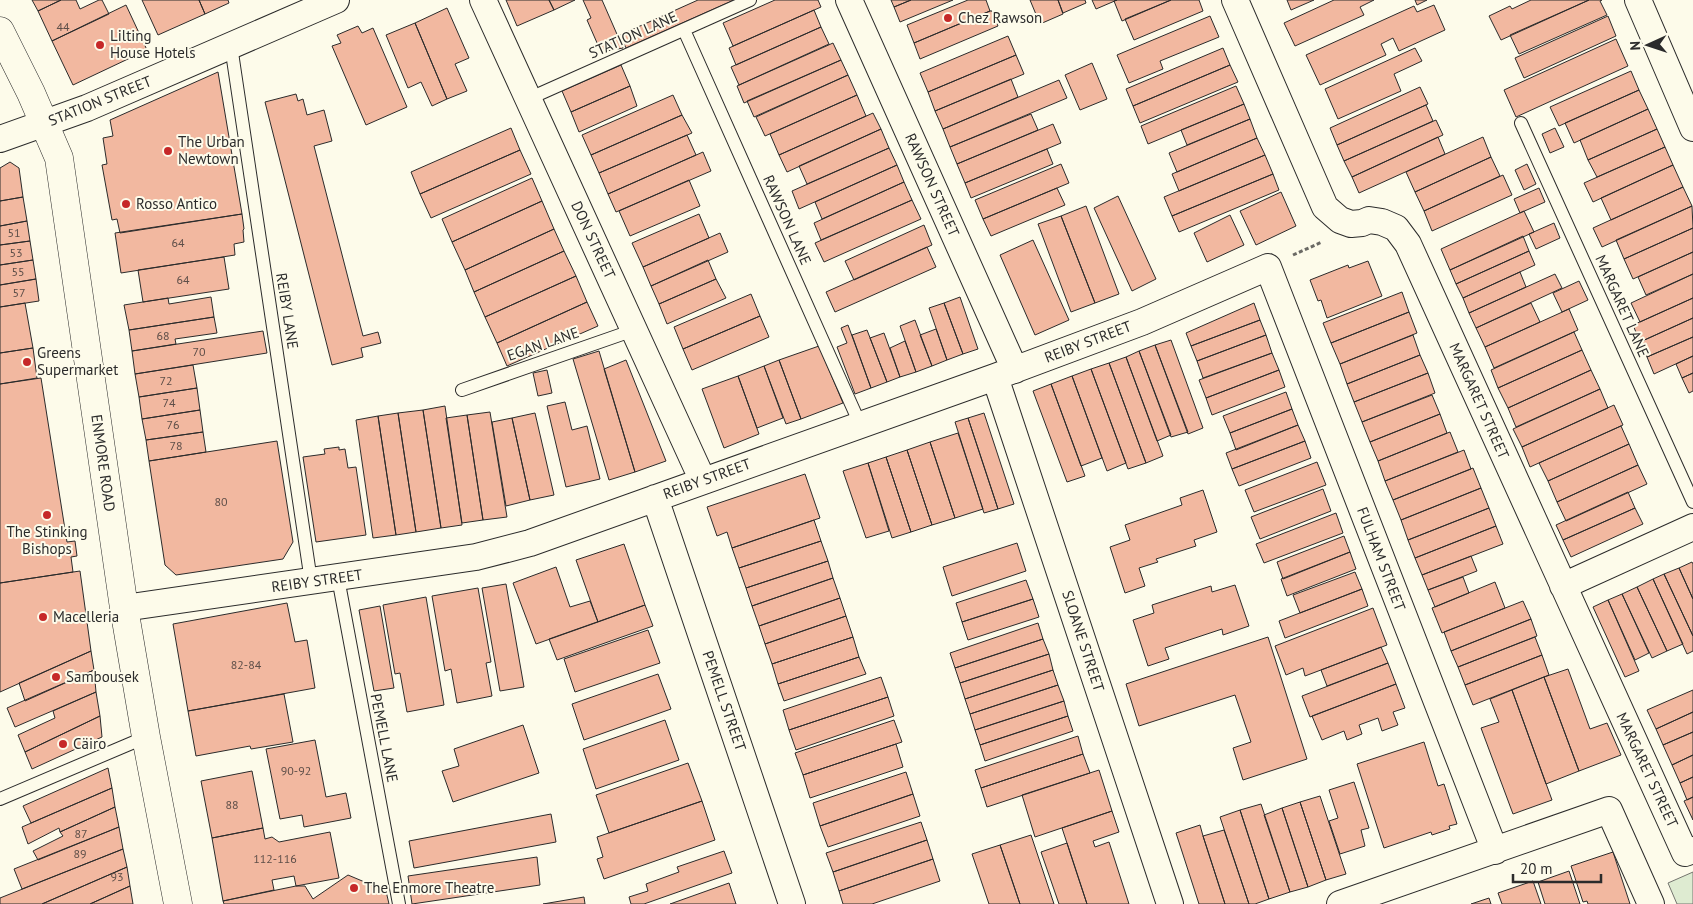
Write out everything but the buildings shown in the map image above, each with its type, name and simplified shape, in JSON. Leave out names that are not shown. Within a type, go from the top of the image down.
[{"type":"highway","name":"ENMORE ROAD","points":[[0,31],[31,93],[59,158],[124,608],[146,737],[178,904]]},
{"type":"street","name":"STATION STREET","points":[[0,139],[87,108],[336,0]]},
{"type":"street","name":"DON STREET","points":[[483,0],[703,480]]},
{"type":"street","name":"RAWSON STREET","points":[[849,0],[1005,373]]},
{"type":"street","name":"MARGARET STREET","points":[[1235,0],[1326,207],[1340,220],[1351,224],[1369,220],[1382,222],[1396,228],[1408,244],[1563,586],[1689,851]]},
{"type":"street","points":[[1638,0],[1693,128]]},
{"type":"street","name":"REIBY STREET","points":[[124,608],[476,557],[530,543],[1142,322],[1278,262]]},
{"type":"street","name":"FULHAM STREET","points":[[1278,262],[1495,851]]},
{"type":"street","name":"SLOANE STREET","points":[[1005,373],[1170,904]]},
{"type":"street","name":"PEMELL STREET","points":[[655,498],[792,904]]},
{"type":"street","points":[[1563,586],[1693,527]]},
{"type":"street","points":[[1340,904],[1608,810],[1651,904]]},
{"type":"lane","name":"STATION LANE","points":[[528,100],[750,0]]},
{"type":"lane","name":"RAWSON LANE","points":[[684,30],[860,424]]},
{"type":"lane","name":"REIBY LANE","points":[[231,46],[311,581]]},
{"type":"lane","name":"MARGARET LANE","points":[[1521,123],[1693,502]]},
{"type":"lane","name":"EGAN LANE","points":[[462,390],[634,330]]},
{"type":"lane","name":"PEMELL LANE","points":[[338,578],[399,904]]},
{"type":"lane","points":[[0,795],[0,799],[146,737]]},
{"type":"path","points":[[1278,262],[1326,240]]},
{"type":"green space","points":[[1693,872],[1693,904],[1677,904],[1668,883]]},
{"type":"place","name":"Chez Rawson","points":[[948,18]]},
{"type":"place","name":"Lilting House Hotels","points":[[100,45]]},
{"type":"place","name":"The Urban Newtown","points":[[168,151]]},
{"type":"place","name":"Rosso Antico","points":[[126,204]]},
{"type":"place","name":"Greens Supermarket","points":[[27,362]]},
{"type":"place","name":"The Stinking Bishops","points":[[47,515]]},
{"type":"place","name":"Macelleria","points":[[43,617]]},
{"type":"place","name":"Sambousek","points":[[56,677]]},
{"type":"place","name":"Cäiro","points":[[63,744]]},
{"type":"place","name":"The Enmore Theatre","points":[[354,888]]}]
